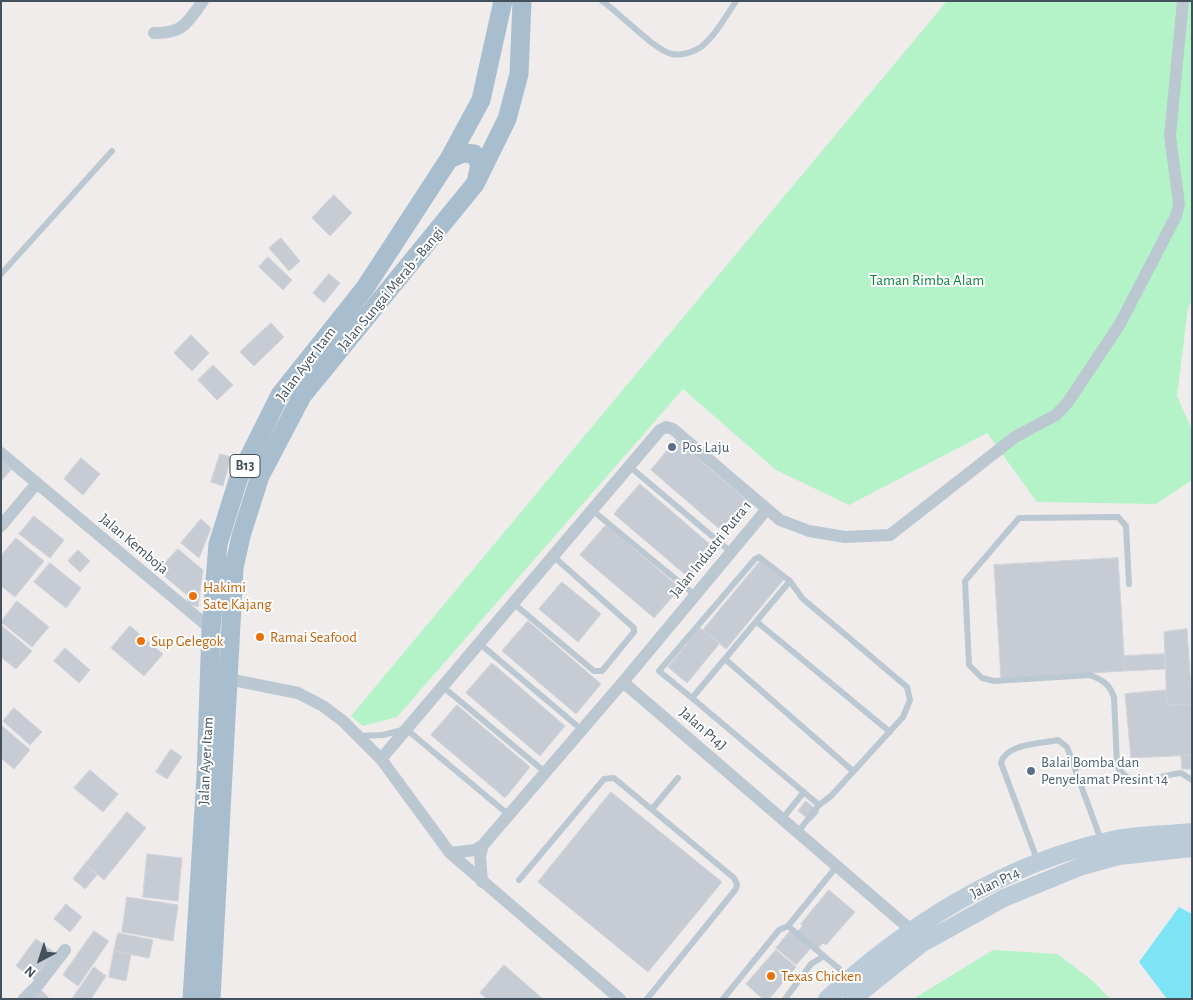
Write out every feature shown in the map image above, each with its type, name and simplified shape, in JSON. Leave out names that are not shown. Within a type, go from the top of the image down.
[{"type":"main road","name":"Jalan Ayer Itam","points":[[192,995],[218,544],[239,477],[280,395],[365,288],[449,160],[481,100],[503,1]]},
{"type":"main road","name":"Jalan Sungai Merab - Bangi","points":[[230,630],[234,568],[241,536],[260,476],[302,396],[476,184],[507,119],[519,74],[522,1]]},
{"type":"main road","points":[[481,100],[477,116],[483,127],[496,131],[507,119]]},
{"type":"main road","points":[[449,160],[463,153],[474,154],[480,164],[476,184]]},
{"type":"main road","name":"Jalan Ayer Itam","points":[[211,999],[230,630]]},
{"type":"main road","name":"Jalan P14","points":[[852,999],[916,937],[1000,880],[1038,863],[1114,840],[1192,832]]},
{"type":"main road","name":"Jalan P14","points":[[827,999],[850,977],[888,946],[916,937],[1004,898],[1082,866],[1119,856],[1192,848]]},
{"type":"main road","points":[[213,960],[221,999]]},
{"type":"street","points":[[154,33],[170,34],[183,28],[203,1]]},
{"type":"street","points":[[767,508],[780,520],[809,531],[845,537],[890,535],[1015,437],[1056,415],[1068,402],[1120,324],[1179,204],[1170,136],[1183,1]]},
{"type":"street","name":"Jalan Industri Putra 1","points":[[381,759],[629,466],[660,430],[666,427],[673,429],[767,508],[623,682]]},
{"type":"street","name":"Jalan Kemboja","points":[[1,453],[212,629]]},
{"type":"street","points":[[1,526],[37,483]]},
{"type":"street","points":[[228,679],[298,693],[323,706],[360,736],[381,759],[450,853],[620,999]]},
{"type":"street","points":[[450,853],[475,850],[483,844],[623,682]]},
{"type":"street","name":"Jalan P14J","points":[[623,682],[798,832],[916,937]]},
{"type":"street","points":[[482,882],[480,856],[483,844]]},
{"type":"street","points":[[24,999],[38,985],[65,950]]},
{"type":"lane","points":[[602,1],[616,10],[656,45],[672,54],[687,54],[701,47],[736,1]]},
{"type":"lane","points":[[1,274],[112,151]]},
{"type":"lane","points":[[629,466],[731,552]]},
{"type":"lane","points":[[592,510],[695,594]]},
{"type":"lane","points":[[1129,584],[1126,526],[1118,517],[1019,518],[1013,522],[965,581],[969,665],[982,678],[994,681],[1090,675],[1102,679],[1110,687],[1114,698],[1117,765],[1121,774],[1133,781],[1181,773],[1192,780]]},
{"type":"lane","points":[[513,603],[594,671],[602,671],[634,632],[634,628],[553,556]]},
{"type":"lane","points":[[798,832],[819,805],[903,717],[910,700],[907,687],[802,598],[790,581],[763,558],[754,558],[659,671],[819,805]]},
{"type":"lane","points":[[692,698],[790,581]]},
{"type":"lane","points":[[757,622],[890,732]]},
{"type":"lane","points":[[479,643],[582,730]]},
{"type":"lane","points":[[725,659],[853,771]]},
{"type":"lane","points":[[442,686],[545,772]]},
{"type":"lane","points":[[360,736],[383,735],[406,729],[509,815]]},
{"type":"lane","points":[[1038,863],[1001,762],[1003,755],[1010,750],[1058,740],[1063,742],[1067,747],[1102,843]]},
{"type":"lane","points":[[519,880],[604,779],[614,778],[734,878],[737,884],[736,889],[647,999]]},
{"type":"lane","points":[[652,809],[678,778]]},
{"type":"lane","points":[[782,819],[804,792]]},
{"type":"lane","points":[[723,999],[779,930],[788,926],[837,866]]},
{"type":"lane","points":[[788,926],[850,977]]},
{"type":"lane","points":[[785,999],[812,964],[824,956]]},
{"type":"green space","name":"Taman Rimba Alam","points":[[947,1],[1192,1],[1192,300],[1188,308],[1177,396],[1192,430],[1192,480],[1156,504],[1037,502],[987,433],[849,505],[776,470],[683,389],[397,717],[363,726],[351,716]]},
{"type":"green space","points":[[993,950],[1058,954],[1094,982],[1110,999],[913,999]]},
{"type":"water","points":[[1179,907],[1192,914],[1192,999],[1167,999],[1139,962]]},
{"type":"building","points":[[334,195],[352,213],[330,236],[312,218]]},
{"type":"building","points":[[281,238],[300,261],[289,271],[269,248]]},
{"type":"building","points":[[268,257],[292,280],[283,290],[259,267]]},
{"type":"building","points":[[329,274],[340,283],[324,303],[313,293]]},
{"type":"building","points":[[271,323],[284,337],[254,366],[240,352]]},
{"type":"building","points":[[191,335],[209,353],[192,371],[174,353]]},
{"type":"building","points":[[213,365],[233,385],[217,400],[198,380]]},
{"type":"building","points":[[676,440],[750,503],[724,533],[651,470]]},
{"type":"building","points":[[220,454],[231,457],[223,486],[211,482]]},
{"type":"building","points":[[81,458],[100,474],[83,495],[64,479]]},
{"type":"building","points":[[1,461],[11,470],[1,481]]},
{"type":"building","points":[[640,484],[713,547],[688,577],[614,514]]},
{"type":"building","points":[[34,516],[64,540],[50,558],[19,534]]},
{"type":"building","points":[[201,519],[211,528],[199,558],[181,543]]},
{"type":"building","points":[[606,525],[680,588],[654,618],[580,555]]},
{"type":"building","points":[[16,538],[44,561],[15,597],[1,586],[1,556]]},
{"type":"building","points":[[178,549],[203,570],[198,607],[188,603],[187,595],[158,571]]},
{"type":"building","points":[[78,550],[90,561],[80,572],[68,561]]},
{"type":"building","points":[[1118,558],[1125,671],[1001,678],[994,565]]},
{"type":"building","points":[[761,560],[784,579],[726,649],[703,630]]},
{"type":"building","points":[[50,563],[81,588],[66,608],[34,582]]},
{"type":"building","points":[[562,582],[601,614],[578,642],[539,609]]},
{"type":"building","points":[[17,601],[49,627],[32,647],[1,622]]},
{"type":"building","points":[[528,621],[601,684],[576,714],[502,651]]},
{"type":"building","points":[[1,625],[32,651],[16,669],[1,657]]},
{"type":"building","points":[[130,626],[163,654],[144,676],[111,648]]},
{"type":"building","points":[[700,628],[720,643],[687,683],[668,667]]},
{"type":"building","points":[[1187,629],[1192,704],[1167,705],[1164,632]]},
{"type":"building","points":[[65,648],[90,670],[79,683],[54,661]]},
{"type":"building","points":[[1165,654],[1165,669],[1125,671],[1124,656]]},
{"type":"building","points":[[492,663],[565,726],[540,756],[466,693]]},
{"type":"building","points":[[1166,690],[1167,705],[1192,704],[1192,755],[1131,758],[1125,694]]},
{"type":"building","points":[[457,705],[530,767],[505,798],[431,735]]},
{"type":"building","points":[[14,708],[42,732],[30,745],[3,721]]},
{"type":"building","points":[[1,725],[30,750],[14,769],[1,758]]},
{"type":"building","points":[[171,749],[182,757],[167,779],[156,772]]},
{"type":"building","points":[[1192,755],[1192,769],[1182,769],[1181,756]]},
{"type":"building","points":[[90,770],[118,794],[103,812],[74,788]]},
{"type":"building","points":[[611,792],[722,882],[648,972],[538,882]]},
{"type":"building","points":[[806,801],[819,812],[811,821],[798,811]]},
{"type":"building","points":[[127,812],[146,828],[104,880],[85,864]]},
{"type":"building","points":[[147,854],[182,858],[178,901],[143,897]]},
{"type":"building","points":[[85,864],[97,875],[85,889],[73,879]]},
{"type":"building","points":[[829,890],[855,912],[826,945],[823,943],[815,952],[795,935],[803,925],[801,924]]},
{"type":"building","points":[[127,897],[178,905],[173,941],[122,932]]},
{"type":"building","points":[[66,904],[82,917],[70,932],[54,919]]},
{"type":"building","points":[[94,931],[109,941],[78,986],[63,975]]},
{"type":"building","points":[[790,931],[811,948],[796,965],[776,948]]},
{"type":"building","points":[[118,933],[153,940],[149,958],[114,951]]},
{"type":"building","points":[[36,939],[58,955],[37,982],[16,966]]},
{"type":"building","name":"Texas Chicken","points":[[776,950],[796,967],[769,999],[763,999],[746,984]]},
{"type":"building","points":[[114,951],[131,954],[126,981],[109,977]]},
{"type":"building","points":[[504,965],[543,999],[487,999],[480,993]]},
{"type":"building","points":[[94,967],[106,976],[91,999],[72,999]]},
{"type":"building","points":[[40,989],[50,999],[30,999]]},
{"type":"place","name":"Pos Laju","points":[[672,447]]},
{"type":"place","name":"Hakimi Sate Kajang","points":[[193,596]]},
{"type":"place","name":"Ramai Seafood","points":[[260,637]]},
{"type":"place","name":"Sup Gelegok","points":[[141,641]]},
{"type":"place","name":"Balai Bomba dan Penyelamat Presint 14","points":[[1031,771]]},
{"type":"place","name":"Texas Chicken","points":[[771,976]]}]
